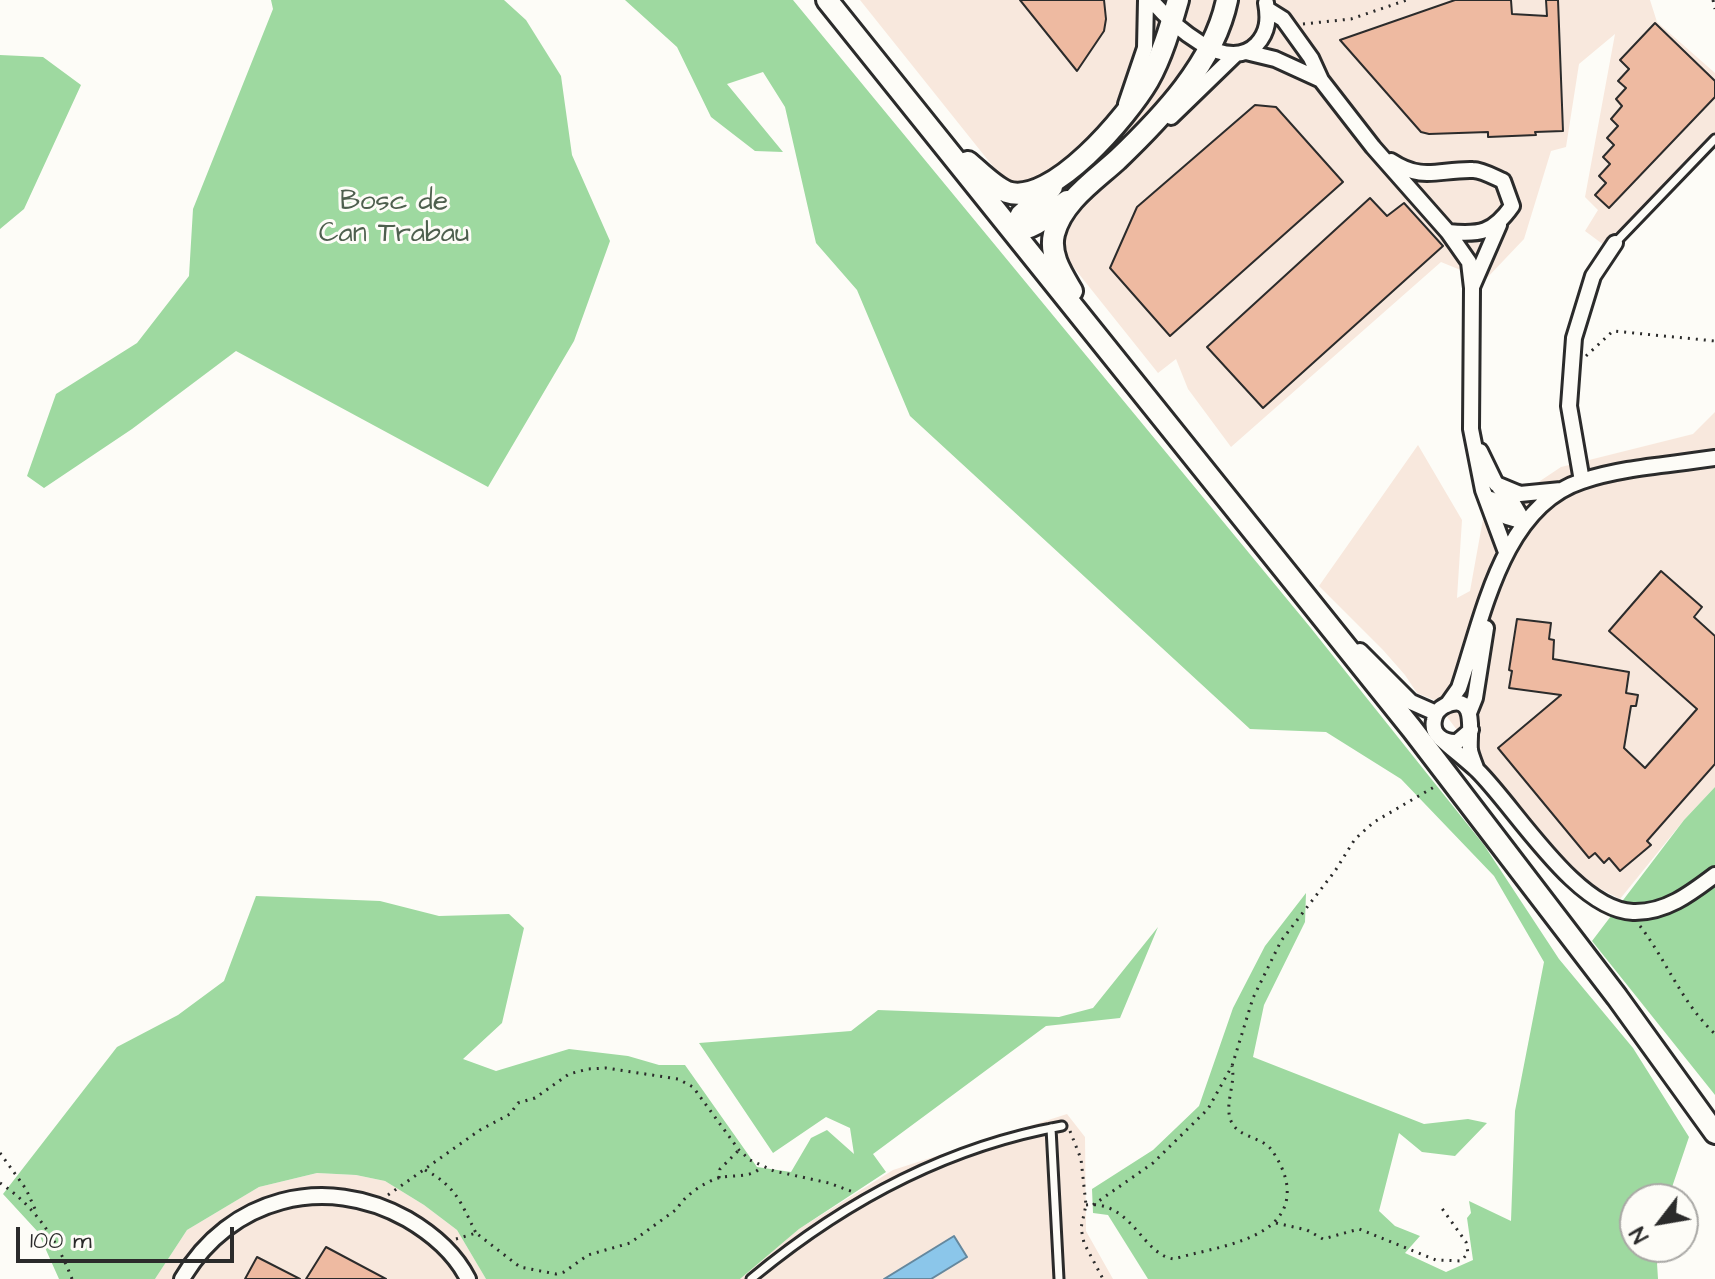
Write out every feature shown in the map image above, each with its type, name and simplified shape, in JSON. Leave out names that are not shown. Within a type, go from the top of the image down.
[{"type":"main road","points":[[827,0],[1301,589],[1617,997],[1715,1133]]},
{"type":"main road","points":[[1013,231],[1021,215],[1122,118],[1148,81],[1159,58],[1178,0]]},
{"type":"main road","points":[[1013,231],[1038,225],[1080,192],[1146,131],[1209,47],[1227,0]]},
{"type":"main road","points":[[932,130],[1008,192],[1025,192],[1067,174]]},
{"type":"main road","points":[[1080,192],[1059,222],[1053,243],[1061,271],[1097,337]]},
{"type":"street","points":[[1148,0],[1209,47],[1275,59],[1321,80]]},
{"type":"street","points":[[1122,118],[1145,48],[1148,0]]},
{"type":"street","points":[[1266,4],[1288,26],[1311,58],[1321,80],[1379,154],[1448,232],[1469,262],[1472,288],[1471,429],[1490,487],[1506,552]]},
{"type":"street","points":[[1146,131],[1170,117],[1241,53],[1256,45],[1266,30],[1266,4]]},
{"type":"street","points":[[1379,154],[1402,168],[1424,175],[1475,169],[1503,181],[1512,206],[1499,225],[1472,288]]},
{"type":"street","points":[[1448,232],[1472,234],[1499,225]]},
{"type":"street","points":[[1582,481],[1569,406],[1574,338],[1593,276],[1615,243]]},
{"type":"street","points":[[1490,487],[1520,494],[1561,490],[1582,481],[1623,471],[1715,458]]},
{"type":"street","points":[[1490,487],[1507,517],[1524,522]]},
{"type":"street","points":[[1561,490],[1524,522],[1506,552],[1459,688],[1442,709],[1434,726],[1440,738],[1476,769],[1576,883],[1607,905],[1630,913],[1651,911],[1671,905],[1715,875]]},
{"type":"street","points":[[1301,589],[1411,702],[1442,709],[1460,705],[1469,713]]},
{"type":"street","points":[[1476,769],[1470,751],[1469,713],[1475,698],[1492,589]]},
{"type":"street","points":[[1440,738],[1457,742],[1468,736],[1471,730]]},
{"type":"street","points":[[182,1279],[209,1242],[250,1212],[271,1204],[323,1196],[352,1198],[375,1204],[420,1227],[443,1245],[468,1279]]},
{"type":"lane","points":[[1615,243],[1715,139]]},
{"type":"lane","points":[[751,1279],[811,1232],[865,1197],[917,1171],[984,1147],[1062,1126]]},
{"type":"lane","points":[[1051,1128],[1059,1279]]},
{"type":"path","points":[[1288,26],[1351,19],[1407,0]]},
{"type":"path","points":[[1713,0],[1715,9]]},
{"type":"path","points":[[1572,370],[1613,331],[1715,341]]},
{"type":"path","points":[[1093,1205],[1153,1163],[1208,1109],[1232,1066],[1253,998],[1281,941],[1335,871],[1355,839],[1374,822],[1449,778]]},
{"type":"path","points":[[1630,913],[1652,941],[1680,993],[1715,1034]]},
{"type":"path","points":[[1086,1205],[1126,1218],[1164,1258],[1174,1259],[1256,1235],[1276,1223],[1285,1209],[1287,1181],[1270,1149],[1258,1138],[1238,1131],[1231,1121],[1232,1066]]},
{"type":"path","points":[[375,1204],[480,1130],[510,1114],[518,1103],[535,1098],[569,1074],[606,1068],[678,1079],[693,1087],[739,1150],[761,1167],[829,1183],[865,1197]]},
{"type":"path","points":[[1062,1126],[1067,1128],[1076,1142],[1081,1159],[1086,1205],[1081,1228],[1084,1243],[1103,1279]]},
{"type":"path","points":[[719,1178],[720,1169],[739,1150]]},
{"type":"path","points":[[0,1153],[26,1189],[72,1279]]},
{"type":"path","points":[[424,1170],[445,1180],[458,1195],[476,1233],[520,1267],[543,1273],[564,1272],[588,1255],[630,1243],[677,1209],[693,1192],[719,1178],[751,1174],[761,1167]]},
{"type":"path","points":[[0,1183],[36,1213]]},
{"type":"path","points":[[1276,1223],[1307,1230],[1323,1239],[1359,1229],[1436,1260],[1461,1261],[1468,1253],[1466,1242],[1441,1207]]},
{"type":"path","points":[[443,1245],[476,1233]]},
{"type":"shaded area","points":[[860,0],[1650,0],[1657,22],[1715,73],[1715,146],[1627,236],[1616,254],[1585,231],[1598,210],[1585,197],[1615,34],[1579,64],[1566,147],[1551,151],[1524,239],[1485,280],[1441,262],[1231,447],[1188,389],[1176,359],[1158,373]]},
{"type":"shaded area","points":[[1715,412],[1715,787],[1620,899],[1591,884],[1566,861],[1480,760],[1434,700],[1417,693],[1383,650],[1319,586],[1418,445],[1462,520],[1457,598],[1470,591],[1483,519],[1561,467],[1693,434]]},
{"type":"shaded area","points":[[1067,1114],[1085,1137],[1086,1231],[1113,1279],[740,1279],[799,1229],[893,1170]]},
{"type":"shaded area","points":[[317,1173],[356,1175],[385,1181],[424,1205],[457,1230],[486,1279],[155,1279],[187,1230],[259,1187]]},
{"type":"green space","name":"Bosc de Can Trabau","points":[[271,0],[504,0],[526,20],[561,76],[572,155],[610,241],[574,341],[488,487],[236,351],[132,429],[44,488],[27,476],[56,394],[137,343],[189,276],[193,209],[273,9]]},
{"type":"green space","points":[[625,0],[793,0],[1310,627],[1484,845],[1559,959],[1633,1048],[1689,1137],[1673,1183],[1619,1183],[1619,1263],[1657,1263],[1658,1279],[1148,1279],[1108,1215],[1093,1213],[1092,1189],[1153,1150],[1199,1106],[1233,1008],[1265,946],[1306,893],[1305,922],[1264,1005],[1253,1057],[1424,1124],[1468,1119],[1487,1123],[1455,1156],[1422,1152],[1399,1133],[1379,1211],[1395,1226],[1420,1236],[1405,1253],[1446,1272],[1473,1260],[1467,1218],[1471,1213],[1469,1201],[1511,1221],[1515,1111],[1544,962],[1494,876],[1401,779],[1326,732],[1250,729],[910,416],[857,290],[816,243],[785,107],[763,72],[727,84],[783,152],[755,151],[711,117],[677,47]]},
{"type":"green space","points":[[0,55],[43,57],[81,85],[24,209],[0,229]]},
{"type":"green space","points":[[1715,787],[1715,1095],[1592,941],[1684,820]]},
{"type":"green space","points":[[256,896],[380,901],[439,916],[509,914],[524,928],[502,1023],[463,1059],[496,1071],[569,1049],[628,1056],[659,1065],[685,1065],[757,1167],[791,1172],[811,1138],[827,1130],[854,1154],[850,1128],[826,1117],[773,1153],[699,1043],[851,1031],[878,1010],[1059,1017],[1093,1008],[1158,927],[1120,1018],[1046,1026],[873,1154],[886,1172],[799,1229],[740,1279],[486,1279],[457,1230],[424,1205],[385,1181],[356,1175],[317,1173],[259,1187],[187,1230],[155,1279],[59,1279],[38,1232],[3,1194],[117,1047],[178,1015],[224,981]]},
{"type":"water","points":[[954,1236],[967,1257],[931,1279],[884,1279]]},
{"type":"building","points":[[1020,0],[1104,0],[1104,31],[1077,71]]},
{"type":"building","points":[[1455,0],[1511,0],[1512,14],[1547,16],[1546,0],[1558,0],[1563,131],[1488,137],[1488,132],[1421,132],[1340,40]]},
{"type":"building","points":[[1655,23],[1715,81],[1715,97],[1609,208],[1595,195],[1606,183],[1599,176],[1610,164],[1603,157],[1614,145],[1607,138],[1618,126],[1611,119],[1622,106],[1616,99],[1626,88],[1618,81],[1629,69],[1620,60]]},
{"type":"building","points":[[1255,105],[1276,107],[1343,182],[1170,336],[1110,268],[1137,207]]},
{"type":"building","points":[[1370,198],[1387,216],[1404,203],[1443,246],[1263,408],[1207,347]]},
{"type":"building","points":[[1661,571],[1702,607],[1694,617],[1715,636],[1715,764],[1647,841],[1651,845],[1620,871],[1609,858],[1604,863],[1595,853],[1589,858],[1498,748],[1561,695],[1509,688],[1517,619],[1551,623],[1549,639],[1554,640],[1553,659],[1629,672],[1626,693],[1638,695],[1636,706],[1631,706],[1624,748],[1645,768],[1697,709],[1609,631]]},
{"type":"building","points":[[326,1247],[386,1279],[306,1279]]},
{"type":"building","points":[[257,1257],[300,1279],[245,1279]]}]
